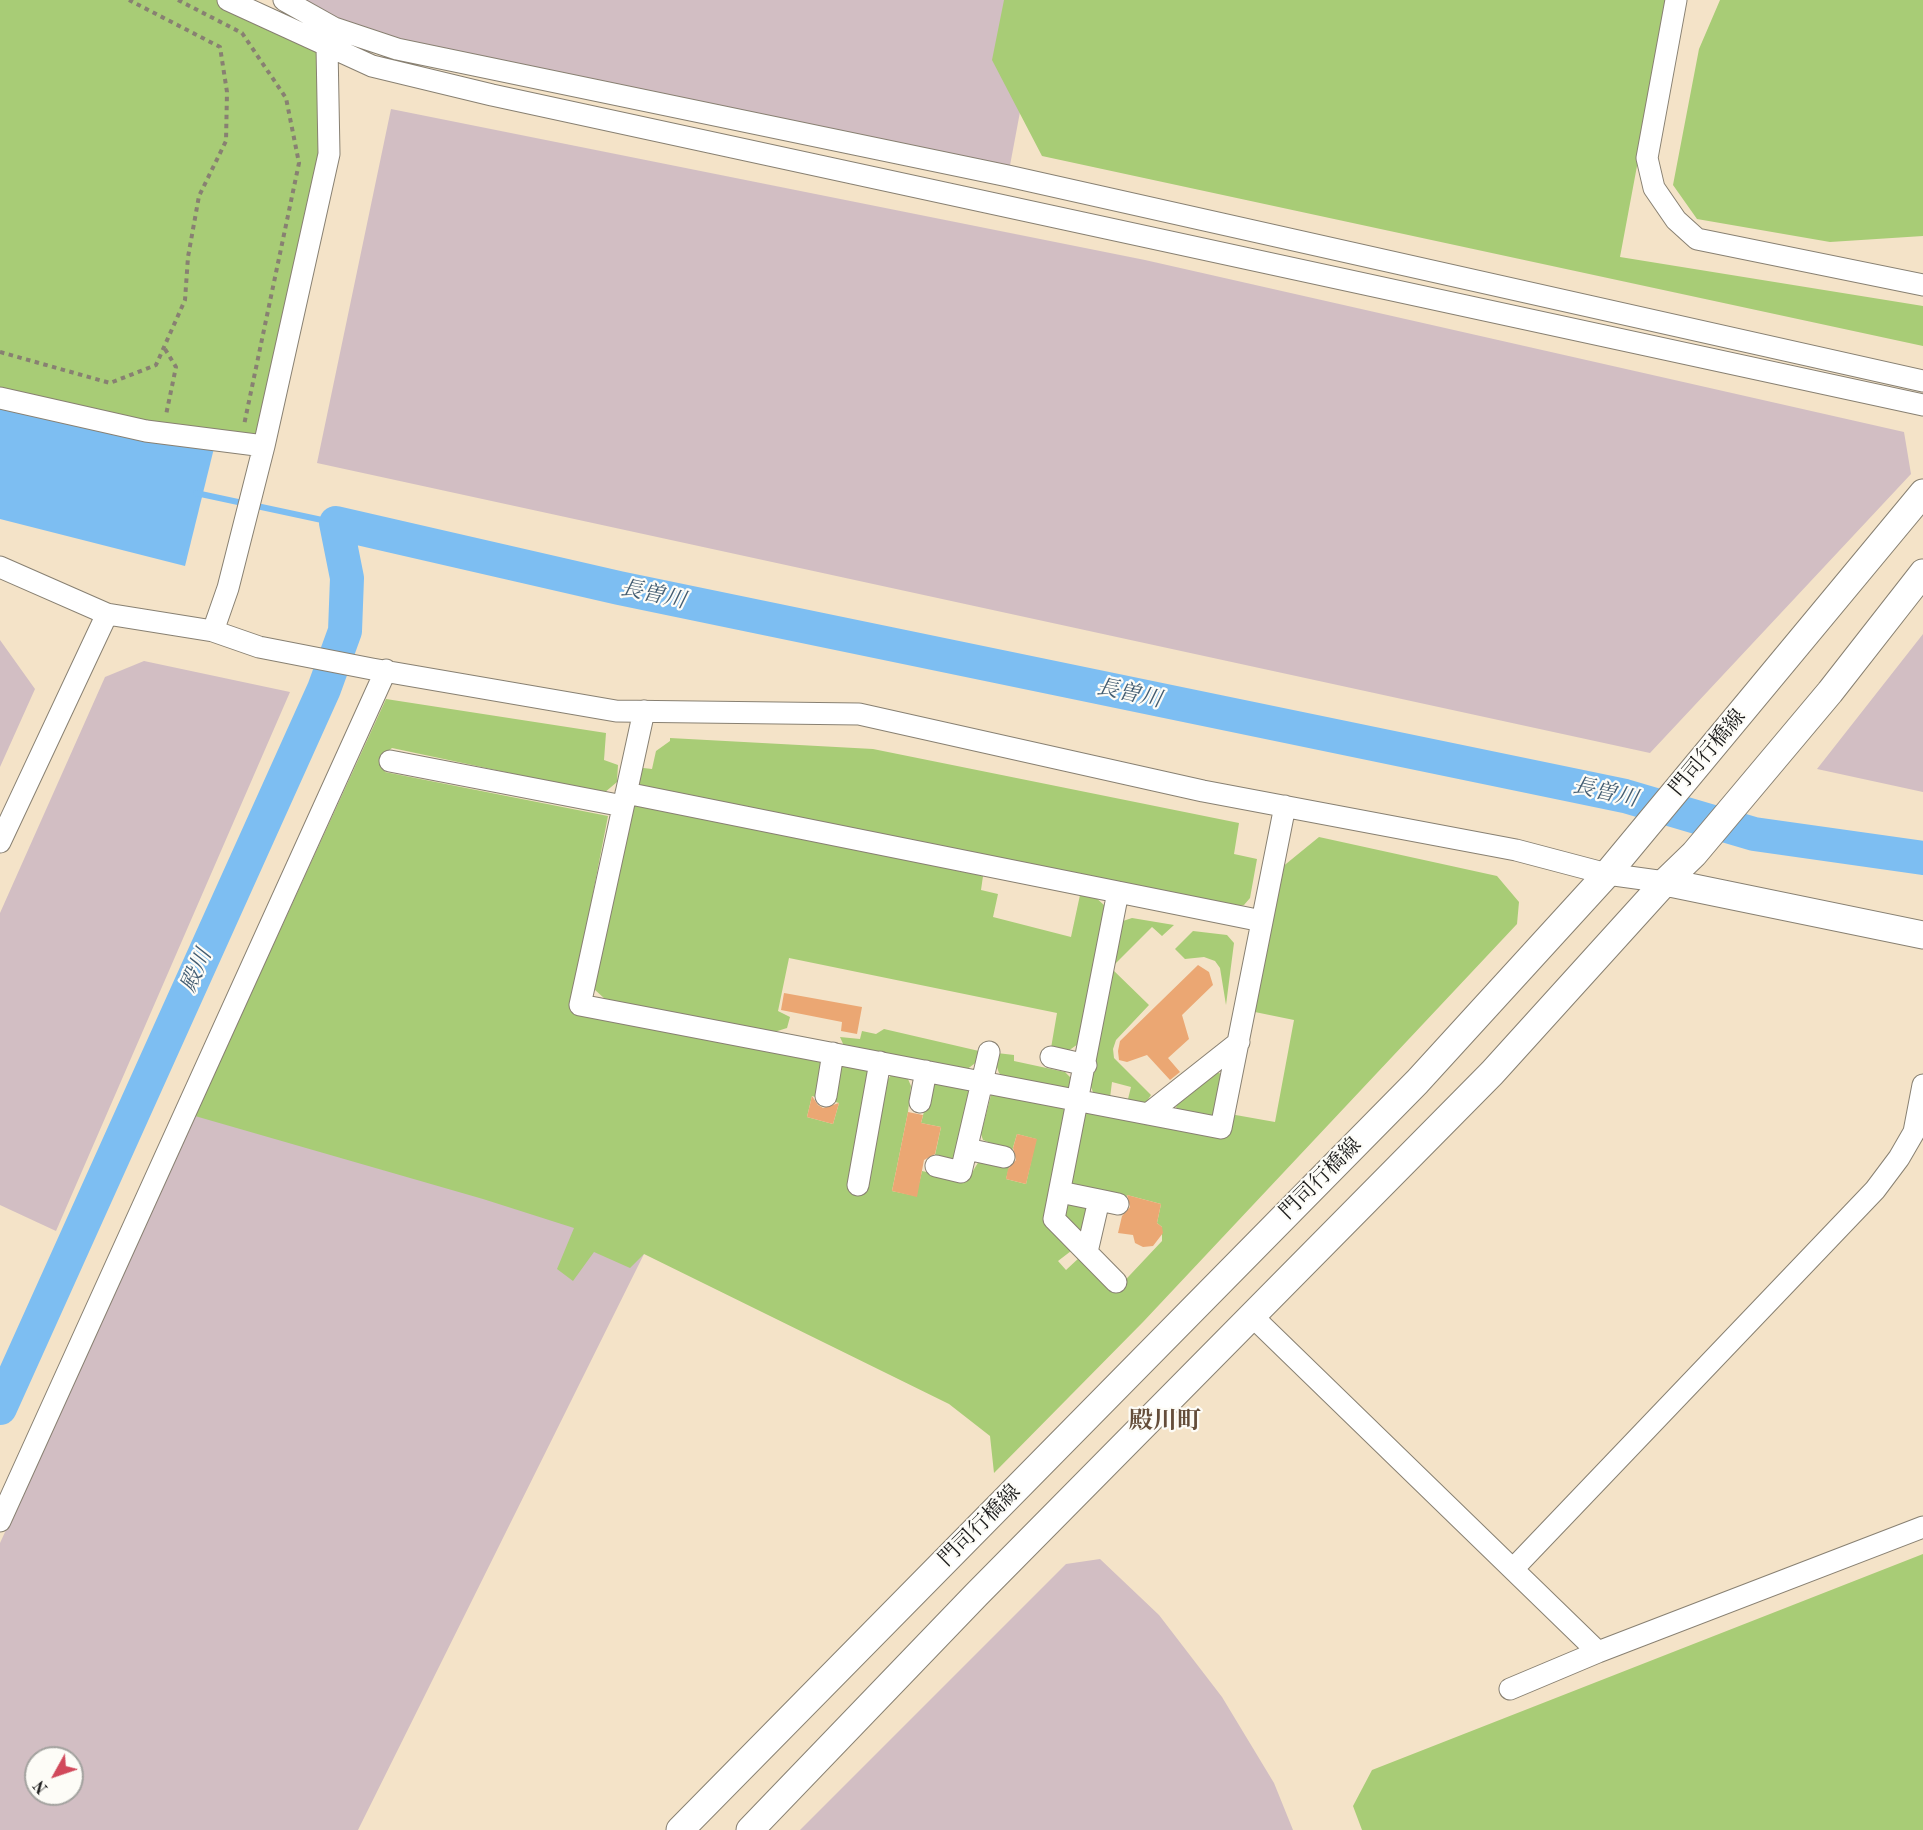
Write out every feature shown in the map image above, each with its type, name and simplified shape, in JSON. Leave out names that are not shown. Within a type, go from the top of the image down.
[{"type":"main road","name":"門司行橋線","points":[[681,1830],[1417,1082],[1607,874],[1923,493]]},
{"type":"main road","points":[[750,1830],[976,1595],[1492,1073],[1665,882],[1694,854],[1815,710],[1923,573]]},
{"type":"main road","points":[[1665,882],[1923,935]]},
{"type":"street","points":[[228,0],[331,38],[397,49],[1008,176],[1923,381]]},
{"type":"street","points":[[284,0],[331,38],[372,66],[492,95],[1923,405]]},
{"type":"street","points":[[1676,0],[1647,158],[1654,188],[1676,220],[1697,239],[1923,285]]},
{"type":"street","points":[[213,631],[228,588],[264,446],[329,154],[331,38]]},
{"type":"street","points":[[0,398],[162,433],[264,446]]},
{"type":"street","points":[[0,567],[108,614],[213,631],[259,647],[379,670],[616,711],[859,714],[1157,781],[1516,850],[1607,874],[1665,882]]},
{"type":"street","points":[[0,842],[108,614]]},
{"type":"street","points":[[0,1521],[379,670]]},
{"type":"street","points":[[644,711],[580,1005],[1221,1128],[1285,806]]},
{"type":"street","points":[[390,761],[625,799],[1262,921]]},
{"type":"street","points":[[1116,1282],[1054,1219],[1079,1101],[1118,892]]},
{"type":"street","points":[[1148,1114],[1239,1042]]},
{"type":"street","points":[[936,1166],[961,1172],[989,1052]]},
{"type":"street","points":[[826,1096],[833,1053]]},
{"type":"street","points":[[1051,1057],[1086,1065]]},
{"type":"street","points":[[858,1185],[880,1062]]},
{"type":"street","points":[[920,1102],[926,1071]]},
{"type":"street","points":[[1513,1569],[1875,1190],[1899,1158],[1914,1132],[1923,1085]]},
{"type":"street","points":[[967,1149],[1004,1157]]},
{"type":"street","points":[[1060,1192],[1109,1202],[1087,1252]]},
{"type":"street","points":[[1252,1316],[1598,1652]]},
{"type":"street","points":[[1510,1689],[1598,1652],[1923,1527]]},
{"type":"path","points":[[0,352],[110,383],[156,365],[185,300],[188,257],[199,196],[226,141],[227,92],[220,47],[129,0]]},
{"type":"path","points":[[178,0],[242,33],[286,98],[299,164],[240,443]]},
{"type":"path","points":[[162,433],[176,367],[165,349]]},
{"type":"shaded area","points":[[284,0],[1041,0],[1008,176],[457,60]]},
{"type":"shaded area","points":[[391,109],[1145,260],[1904,432],[1911,474],[1650,753],[317,463]]},
{"type":"shaded area","points":[[1923,634],[1923,792],[1817,769]]},
{"type":"shaded area","points":[[0,640],[35,689],[0,767]]},
{"type":"shaded area","points":[[144,661],[290,692],[56,1231],[0,1205],[0,913],[105,677]]},
{"type":"shaded area","points":[[214,1076],[644,1254],[358,1830],[0,1830],[0,1543]]},
{"type":"shaded area","points":[[1100,1559],[1159,1615],[1222,1697],[1274,1783],[1293,1830],[800,1830],[1066,1564]]},
{"type":"green space","points":[[0,0],[233,0],[327,47],[329,154],[264,446],[0,398]]},
{"type":"green space","points":[[1004,0],[1668,0],[1620,257],[1923,306],[1923,346],[1042,156],[992,60]]},
{"type":"green space","points":[[1720,0],[1923,0],[1923,236],[1830,242],[1697,219],[1673,185],[1699,49]]},
{"type":"green space","points":[[386,699],[606,733],[604,760],[618,765],[617,782],[604,793],[392,748],[382,756],[385,772],[608,816],[570,1011],[817,1055],[823,1065],[819,1098],[812,1096],[807,1117],[833,1124],[839,1103],[832,1101],[837,1069],[850,1063],[864,1069],[885,1084],[891,1075],[908,1079],[911,1086],[908,1112],[892,1191],[916,1196],[922,1171],[967,1181],[979,1161],[1010,1164],[1006,1179],[1026,1184],[1036,1139],[1017,1134],[1012,1151],[983,1140],[981,1134],[991,1095],[998,1093],[1063,1107],[1067,1119],[1047,1221],[1071,1251],[1058,1261],[1066,1270],[1080,1257],[1114,1292],[1162,1241],[1162,1227],[1157,1223],[1161,1204],[1127,1195],[1126,1199],[1064,1185],[1083,1115],[1094,1112],[1220,1136],[1230,1114],[1275,1122],[1294,1020],[1250,1011],[1281,868],[1319,837],[1497,876],[1519,902],[1517,924],[1143,1322],[994,1473],[990,1436],[949,1404],[644,1254],[630,1268],[594,1252],[573,1281],[557,1269],[574,1228],[483,1199],[195,1116]]},
{"type":"green space","points":[[670,738],[873,749],[1239,823],[1234,854],[1257,859],[1250,898],[1244,905],[1234,908],[637,786],[635,767],[652,769],[656,751],[670,741]]},
{"type":"green space","points":[[637,805],[983,876],[981,890],[998,894],[993,917],[1071,937],[1080,895],[1094,896],[1104,905],[1105,911],[1081,1042],[1068,1051],[1051,1048],[1057,1013],[789,958],[778,1011],[790,1017],[787,1028],[771,1033],[605,999],[594,989],[630,808]]},
{"type":"green space","points":[[1132,918],[1174,925],[1162,936],[1152,927],[1111,968],[1149,1005],[1116,1040],[1113,1049],[1114,1058],[1151,1095],[1145,1104],[1140,1105],[1127,1103],[1131,1087],[1112,1082],[1110,1098],[1093,1092],[1088,1080],[1119,928],[1123,921]]},
{"type":"green space","points":[[1193,931],[1227,935],[1234,943],[1226,1005],[1220,968],[1215,961],[1204,957],[1185,959],[1175,949]]},
{"type":"green space","points":[[884,1029],[979,1051],[978,1061],[966,1070],[844,1046],[840,1037],[860,1039],[862,1031],[876,1034]]},
{"type":"green space","points":[[997,1053],[1014,1055],[1014,1061],[1065,1072],[1072,1079],[1071,1086],[1068,1088],[1005,1078],[999,1073],[996,1064]]},
{"type":"green space","points":[[1215,1072],[1222,1074],[1215,1114],[1210,1118],[1178,1111],[1176,1107],[1179,1101]]},
{"type":"green space","points":[[940,1080],[968,1089],[972,1096],[954,1159],[935,1155],[941,1127],[921,1123],[931,1085]]},
{"type":"green space","points":[[1065,1198],[1087,1205],[1081,1239],[1066,1223],[1063,1211]]},
{"type":"green space","points":[[1923,1554],[1923,1830],[1362,1830],[1353,1806],[1372,1770]]},
{"type":"water","points":[[0,398],[216,440],[185,566],[0,519]]},
{"type":"building","points":[[1198,965],[1209,972],[1213,985],[1182,1015],[1189,1039],[1168,1058],[1180,1072],[1170,1080],[1147,1055],[1127,1062],[1119,1060],[1120,1041]]},
{"type":"building","points":[[784,993],[862,1007],[857,1034],[841,1031],[842,1022],[781,1010]]},
{"type":"building","points":[[812,1096],[823,1108],[839,1103],[833,1124],[807,1117]]},
{"type":"building","points":[[908,1112],[923,1115],[921,1123],[941,1127],[935,1154],[924,1160],[917,1197],[892,1191]]},
{"type":"building","points":[[1017,1134],[1037,1139],[1026,1184],[1006,1179],[1008,1169],[1016,1160],[1013,1148]]},
{"type":"building","points":[[1127,1195],[1161,1204],[1157,1223],[1162,1227],[1163,1233],[1153,1246],[1143,1247],[1135,1243],[1133,1235],[1118,1233],[1122,1216],[1130,1207]]},
{"type":"waterway","points":[[196,493],[336,523]]},
{"type":"waterway","name":"長曽川","points":[[0,1408],[324,689],[345,631],[347,578],[336,523],[619,588],[1625,796],[1754,834],[1923,858]]},
{"type":"district","name":"殿川町","points":[[1165,1422]]},
{"type":"water label","name":"殿川","points":[[197,971]]}]
